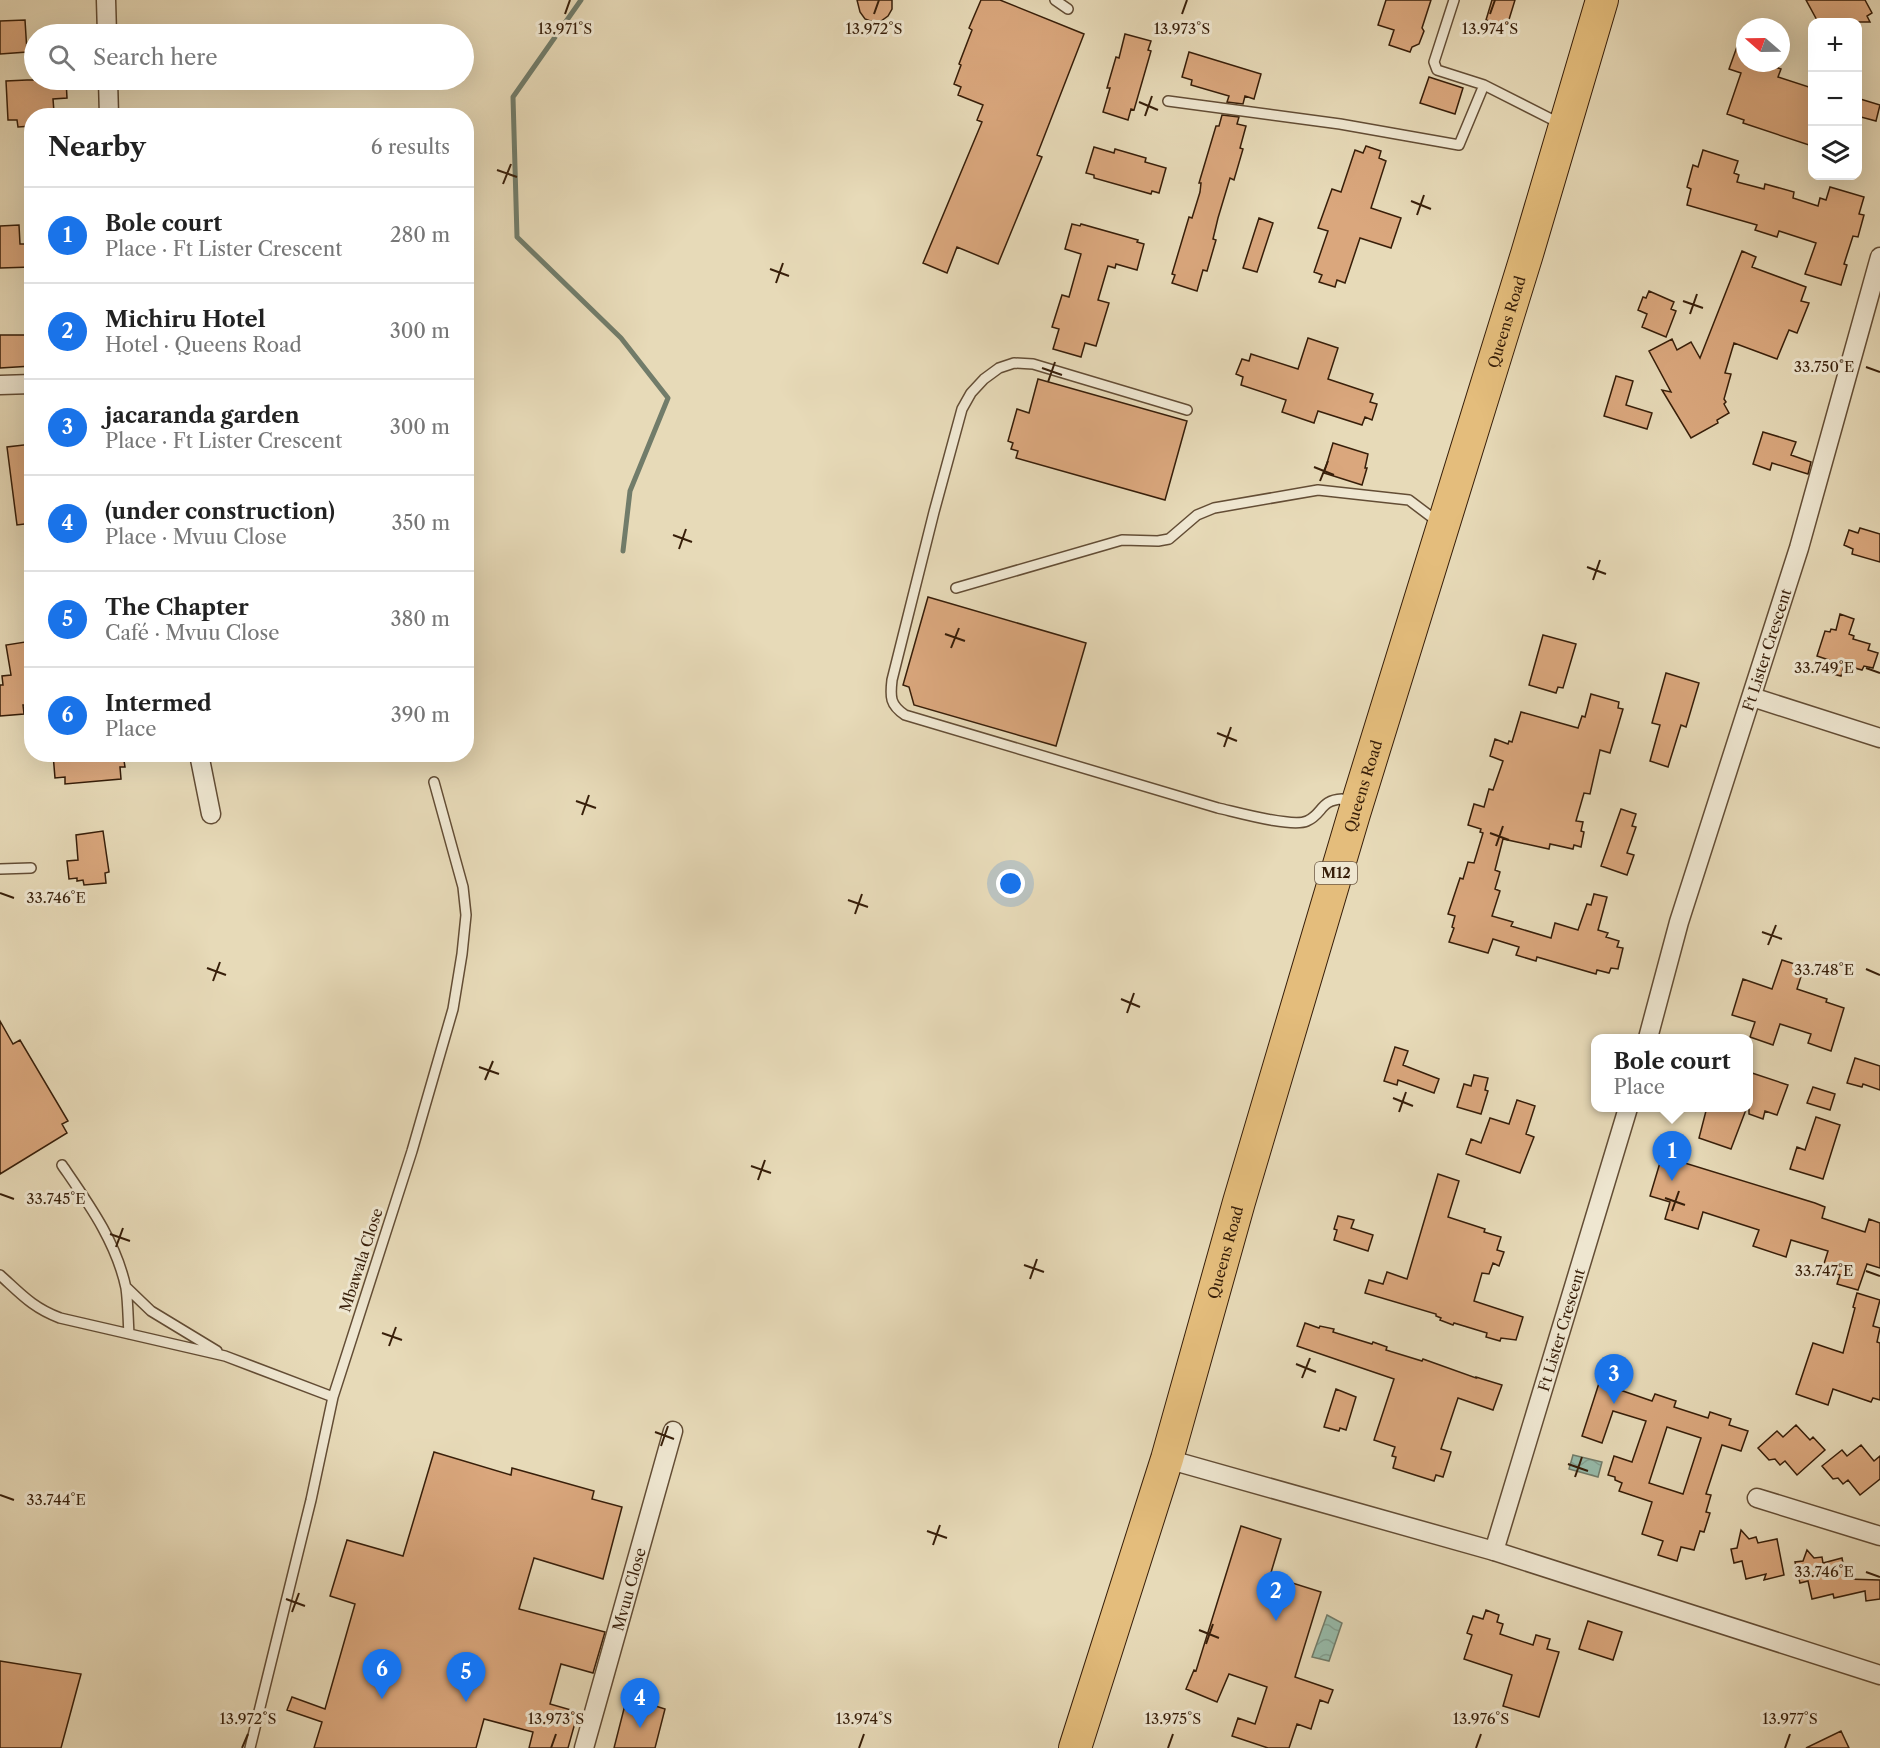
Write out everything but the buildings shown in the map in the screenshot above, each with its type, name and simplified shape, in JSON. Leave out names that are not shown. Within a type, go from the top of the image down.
[{"type":"highway","name":"Queens Road","points":[[1075,1748],[1167,1459],[1239,1202],[1354,814],[1602,0]]},
{"type":"street","points":[[106,0],[107,24]]},
{"type":"street","points":[[108,90],[109,108]]},
{"type":"street","name":"Ft Lister Crescent","points":[[1649,1034],[1679,922],[1799,548],[1874,303],[1880,257]]},
{"type":"street","points":[[0,385],[24,384]]},
{"type":"street","points":[[1752,697],[1880,738]]},
{"type":"street","points":[[201,762],[211,814]]},
{"type":"street","name":"Ft Lister Crescent","points":[[1494,1551],[1626,1112]]},
{"type":"street","name":"Mvuu Close","points":[[584,1748],[673,1431]]},
{"type":"street","points":[[1167,1459],[1494,1551],[1880,1675]]},
{"type":"street","points":[[1757,1498],[1880,1536]]},
{"type":"lane","points":[[1055,0],[1068,9]]},
{"type":"lane","points":[[1454,0],[1434,67],[1443,73],[1484,85],[1564,125]]},
{"type":"lane","points":[[1168,101],[1328,122],[1459,145],[1484,85]]},
{"type":"lane","points":[[1187,410],[1033,364],[1014,363],[984,379],[971,393],[962,410],[892,680],[892,702],[896,709],[905,715],[1218,808],[1261,818],[1301,823],[1309,821],[1326,802],[1342,799],[1354,814]]},
{"type":"lane","points":[[956,588],[1122,540],[1158,541],[1169,538],[1197,515],[1214,508],[1318,490],[1409,500],[1443,526]]},
{"type":"lane","name":"Mbawala Close","points":[[250,1748],[311,1500],[333,1397],[412,1151],[453,1009],[466,915],[463,887],[434,782]]},
{"type":"lane","points":[[0,868],[31,868]]},
{"type":"lane","points":[[62,1165],[99,1219],[113,1250],[126,1287],[129,1334]]},
{"type":"lane","points":[[0,1275],[42,1311],[60,1318],[225,1356],[333,1397]]},
{"type":"lane","points":[[126,1287],[151,1311],[225,1356]]},
{"type":"water","points":[[1573,1455],[1602,1462],[1598,1477],[1569,1469]]},
{"type":"water","points":[[1327,1615],[1342,1623],[1329,1661],[1312,1657]]},
{"type":"waterway","points":[[581,0],[513,97],[517,237],[621,338],[668,398],[630,491],[623,551]]},
{"type":"place","name":"Bole court","points":[[1672,1181]]},
{"type":"place","name":"jacaranda garden","points":[[1614,1404]]},
{"type":"place","name":"Michiru Hotel","points":[[1276,1621]]},
{"type":"place","name":"Intermed","points":[[382,1699]]},
{"type":"place","name":"The Chapter","points":[[466,1702]]},
{"type":"place","name":"(under construction)","points":[[640,1728]]}]
